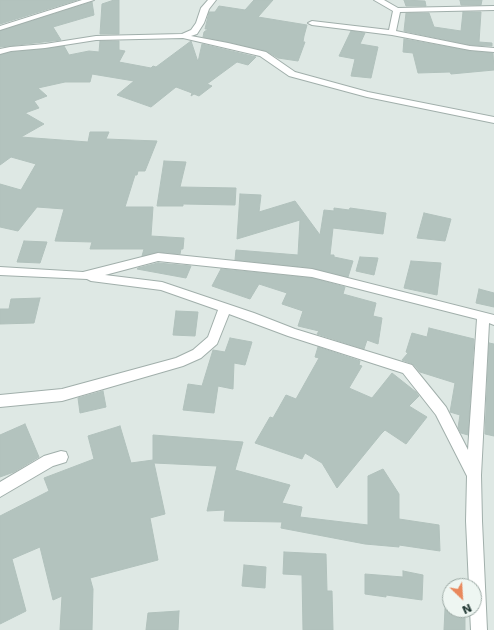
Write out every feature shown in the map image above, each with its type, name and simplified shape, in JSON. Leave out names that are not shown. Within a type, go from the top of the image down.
[{"type":"street","points":[[0,28],[90,0]]},
{"type":"street","points":[[183,36],[194,32],[200,23],[206,8],[212,0]]},
{"type":"street","points":[[378,0],[397,10],[494,8]]},
{"type":"street","points":[[392,33],[397,10]]},
{"type":"street","points":[[312,23],[392,33],[470,48],[494,50]]},
{"type":"street","points":[[0,52],[10,49],[45,46],[96,38],[183,36],[263,54],[292,74],[367,94],[494,120]]},
{"type":"street","points":[[83,276],[158,257],[312,273],[488,318],[474,475],[474,521],[479,630]]},
{"type":"street","points":[[0,270],[83,276],[162,286],[292,333],[407,368],[441,411],[474,475]]},
{"type":"street","points":[[0,401],[62,395],[179,362],[197,354],[213,340],[225,308]]},
{"type":"street","points":[[0,490],[49,461],[61,457]]},
{"type":"building","points":[[0,0],[77,0],[0,24]]},
{"type":"building","points":[[119,0],[119,34],[100,34],[102,4]]},
{"type":"building","points":[[254,0],[273,0],[258,17],[307,25],[303,42],[305,42],[298,61],[278,58],[266,51],[203,37],[204,32],[208,29],[205,29],[209,12],[215,12],[219,6],[245,10]]},
{"type":"building","points":[[404,0],[425,1],[426,6],[406,6]]},
{"type":"building","points":[[460,0],[482,0],[481,5],[461,5]]},
{"type":"building","points":[[92,2],[94,15],[53,27],[61,40],[0,47],[0,31]]},
{"type":"building","points":[[463,12],[481,12],[479,42],[492,43],[492,46],[470,45],[404,31],[406,13],[429,13],[434,27],[461,31]]},
{"type":"building","points":[[351,31],[365,33],[360,44],[378,47],[371,78],[351,76],[355,59],[339,56]]},
{"type":"building","points":[[404,39],[470,51],[493,53],[494,70],[451,74],[450,72],[418,73],[413,53],[403,52]]},
{"type":"building","points":[[100,41],[119,41],[119,50],[125,51],[119,62],[151,68],[153,66],[156,67],[191,41],[198,62],[202,44],[256,57],[248,65],[237,62],[207,84],[212,86],[199,96],[194,94],[191,96],[192,93],[176,87],[151,107],[117,95],[134,81],[92,74],[90,82],[65,82],[38,88],[47,96],[34,101],[39,108],[25,113],[44,124],[21,137],[88,142],[90,132],[109,132],[106,139],[157,141],[145,171],[138,171],[137,175],[135,175],[125,207],[153,207],[151,236],[184,238],[183,249],[181,249],[180,254],[158,252],[142,256],[144,249],[90,249],[92,242],[55,241],[64,209],[37,207],[18,231],[0,227],[0,184],[21,190],[36,164],[11,157],[0,165],[0,55],[11,52],[64,46],[69,55],[89,51],[99,52]]},
{"type":"building","points":[[164,161],[186,162],[180,187],[236,188],[235,205],[183,204],[183,206],[157,206]]},
{"type":"building","points":[[240,194],[261,195],[259,212],[295,201],[320,235],[324,210],[334,211],[334,208],[349,210],[350,208],[386,213],[383,234],[333,228],[330,255],[353,261],[348,277],[312,268],[235,260],[236,250],[298,255],[300,220],[237,239]]},
{"type":"building","points":[[424,213],[451,219],[445,241],[417,238]]},
{"type":"building","points":[[24,241],[47,242],[40,263],[17,262]]},
{"type":"building","points":[[360,257],[378,258],[374,275],[356,271]]},
{"type":"building","points":[[411,261],[441,263],[437,295],[404,288]]},
{"type":"building","points":[[158,263],[191,266],[186,278],[137,269]]},
{"type":"building","points":[[221,269],[312,278],[345,287],[343,294],[376,303],[373,316],[382,318],[378,344],[367,340],[364,349],[317,334],[319,331],[298,326],[303,311],[282,304],[287,293],[259,284],[250,299],[212,286]]},
{"type":"building","points":[[479,289],[494,293],[494,307],[476,303]]},
{"type":"building","points":[[40,298],[34,323],[0,324],[0,309],[9,309],[11,299]]},
{"type":"building","points":[[176,311],[198,312],[195,336],[173,335]]},
{"type":"building","points":[[429,328],[474,339],[468,435],[461,433],[458,428],[460,415],[450,412],[455,383],[420,372],[413,364],[402,360],[408,353],[406,352],[412,333],[427,337]]},
{"type":"building","points":[[230,338],[252,342],[245,365],[234,363],[233,389],[218,386],[214,413],[183,410],[188,384],[202,386],[213,350],[225,352]]},
{"type":"building","points":[[489,343],[494,344],[494,436],[485,434]]},
{"type":"building","points":[[318,347],[360,361],[359,365],[362,366],[349,388],[372,398],[392,373],[419,396],[409,406],[427,417],[406,444],[385,430],[337,488],[322,463],[305,453],[302,459],[255,443],[270,417],[273,418],[286,395],[296,399],[319,358],[315,357]]},
{"type":"building","points":[[103,391],[106,407],[80,413],[78,398]]},
{"type":"building","points":[[25,424],[39,457],[14,472],[0,477],[0,435]]},
{"type":"building","points":[[120,426],[131,463],[153,460],[153,435],[243,442],[235,470],[290,485],[282,503],[302,507],[300,517],[368,525],[368,476],[383,469],[399,494],[399,519],[439,525],[440,551],[399,545],[399,547],[365,544],[281,528],[282,522],[224,521],[225,510],[207,511],[217,466],[154,463],[165,514],[150,518],[158,560],[90,578],[93,589],[92,630],[60,630],[62,596],[53,600],[40,547],[12,559],[26,611],[0,624],[0,516],[49,491],[44,478],[94,459],[88,436]]},
{"type":"building","points":[[284,552],[326,554],[327,591],[332,591],[333,630],[303,630],[302,575],[283,574]]},
{"type":"building","points":[[244,565],[266,567],[265,588],[242,586]]},
{"type":"building","points":[[403,571],[423,575],[422,600],[386,595],[386,597],[365,594],[365,574],[403,577]]},
{"type":"building","points":[[179,611],[178,630],[146,630],[148,613]]},
{"type":"building","points":[[445,618],[465,618],[465,630],[444,630]]}]
